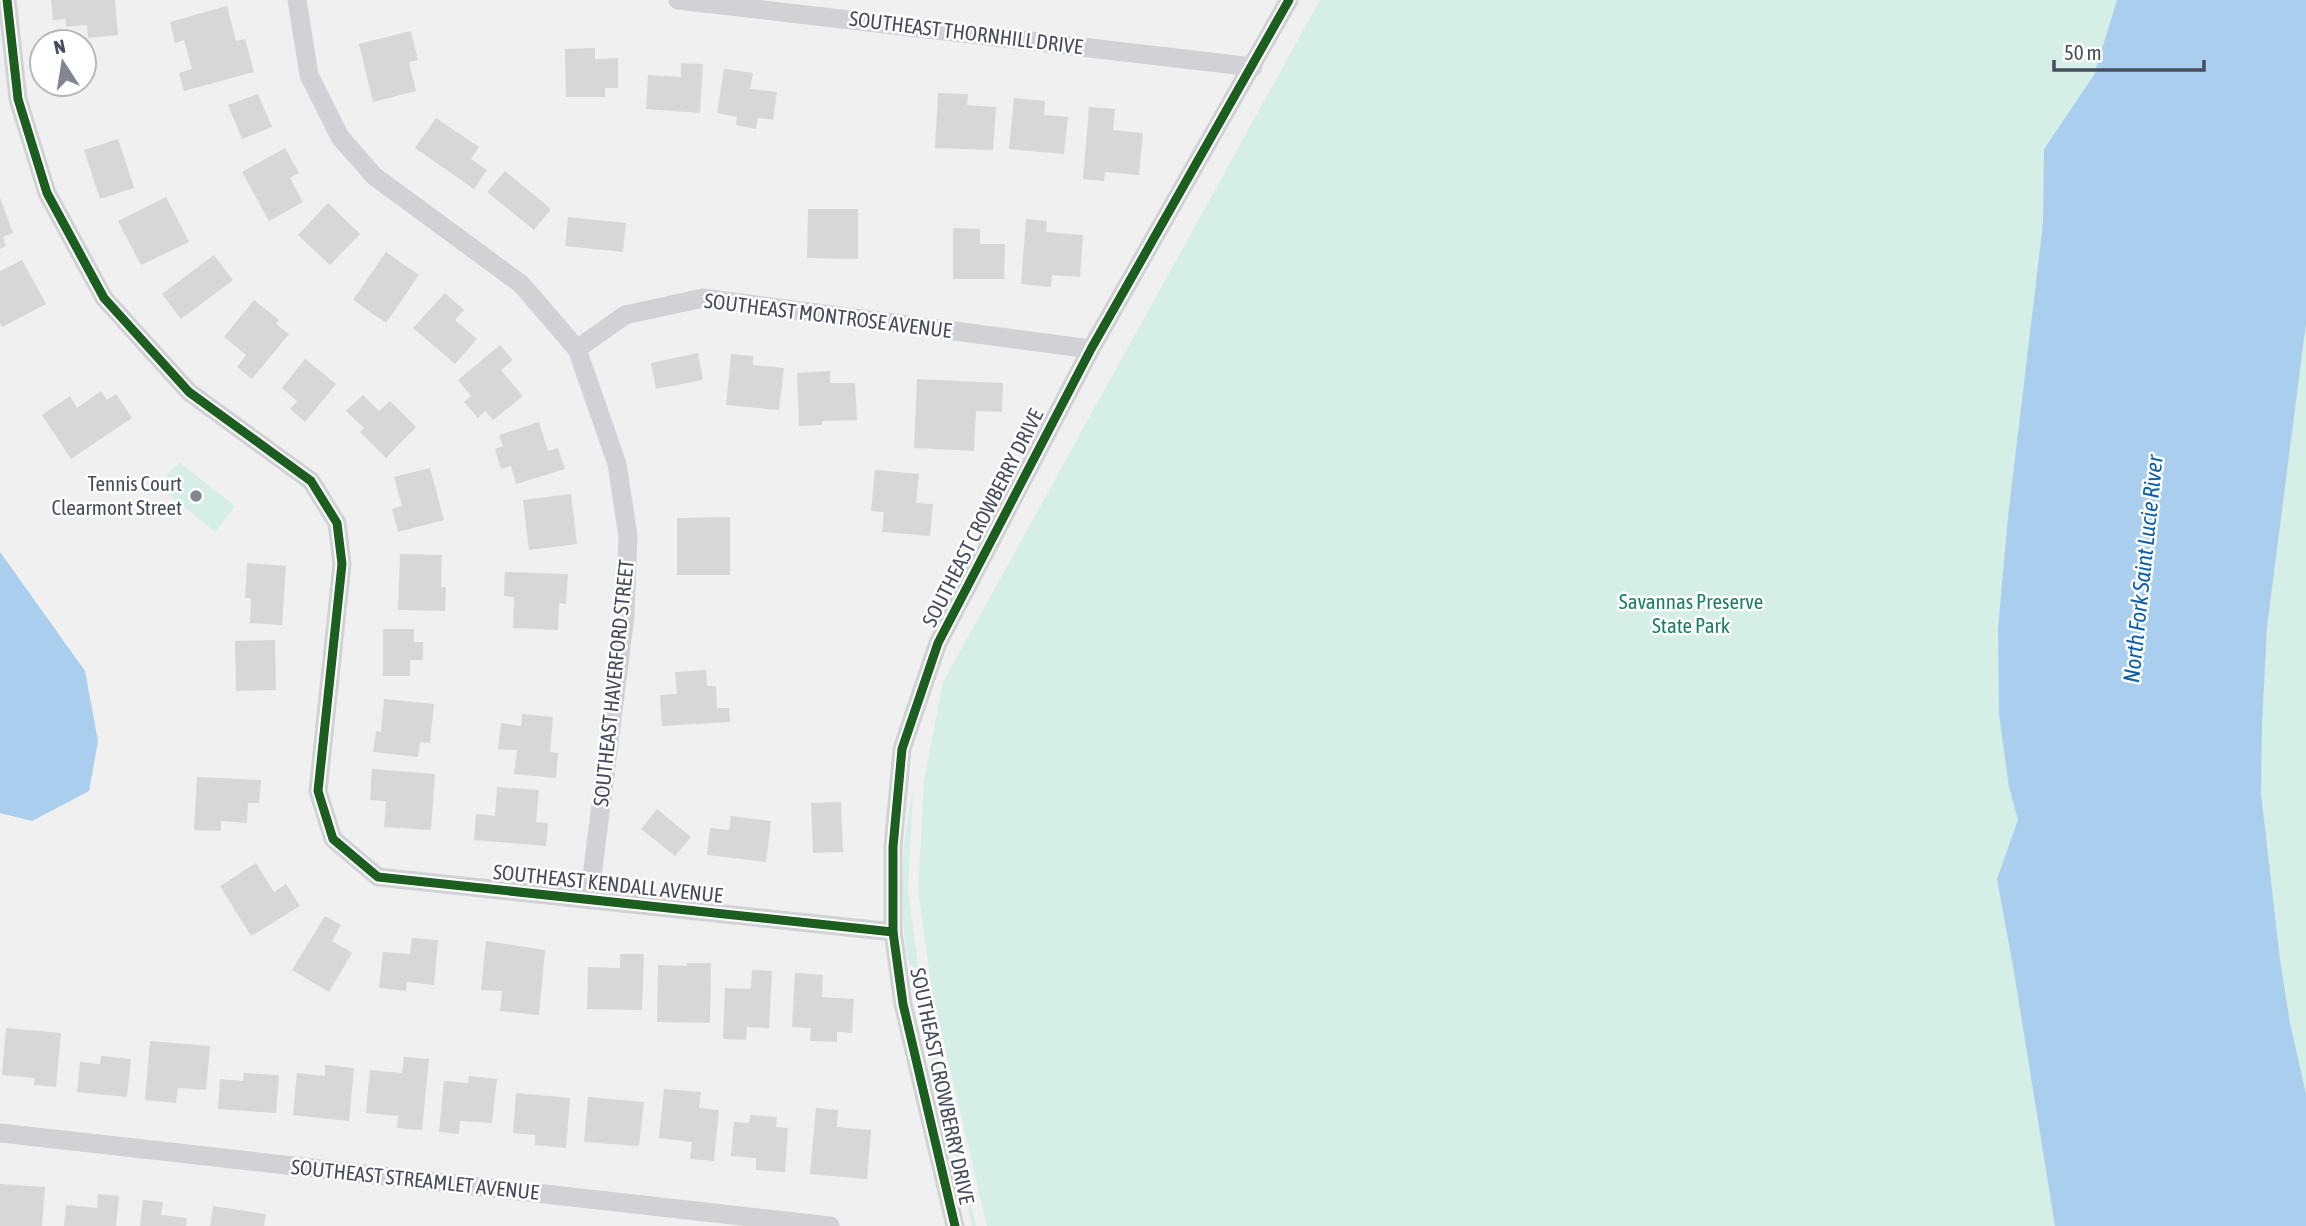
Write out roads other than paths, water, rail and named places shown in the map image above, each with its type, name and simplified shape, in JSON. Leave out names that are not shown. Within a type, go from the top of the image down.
[{"type":"street","name":"SOUTHEAST KENDALL AVENUE","points":[[7,0],[18,99],[47,193],[104,298],[189,392],[312,481],[337,523],[342,564],[318,791],[333,839],[377,877],[893,932]]},
{"type":"street","name":"SOUTHEAST HAVERFORD STREET","points":[[297,0],[309,75],[340,137],[374,176],[520,284],[577,349],[617,464],[628,536],[625,616],[589,900]]},
{"type":"street","name":"SOUTHEAST THORNHILL DRIVE","points":[[678,0],[1253,66]]},
{"type":"street","name":"SOUTHEAST CROWBERRY DRIVE","points":[[955,1226],[903,1004],[893,932],[893,847],[902,749],[938,643],[1091,349],[1289,0]]},
{"type":"street","name":"SOUTHEAST MONTROSE AVENUE","points":[[577,349],[625,315],[703,298],[1091,349]]},
{"type":"street","name":"SOUTHEAST STREAMLET AVENUE","points":[[0,1133],[830,1226]]},
{"type":"water","name":"North Fork Saint Lucie River","points":[[2117,0],[2306,0],[2306,323],[2267,627],[2261,793],[2280,960],[2290,1023],[2306,1094],[2306,1226],[2055,1226],[1997,879],[2018,820],[2009,787],[1999,714],[1998,629],[2008,517],[2043,224],[2044,149],[2094,75]]},
{"type":"water","points":[[0,552],[85,671],[98,741],[89,791],[32,821],[0,813]]},
{"type":"place","name":"Tennis Court Clearmont Street","points":[[196,496]]},
{"type":"park label","name":"Savannas Preserve State Park","points":[[1691,614]]}]
